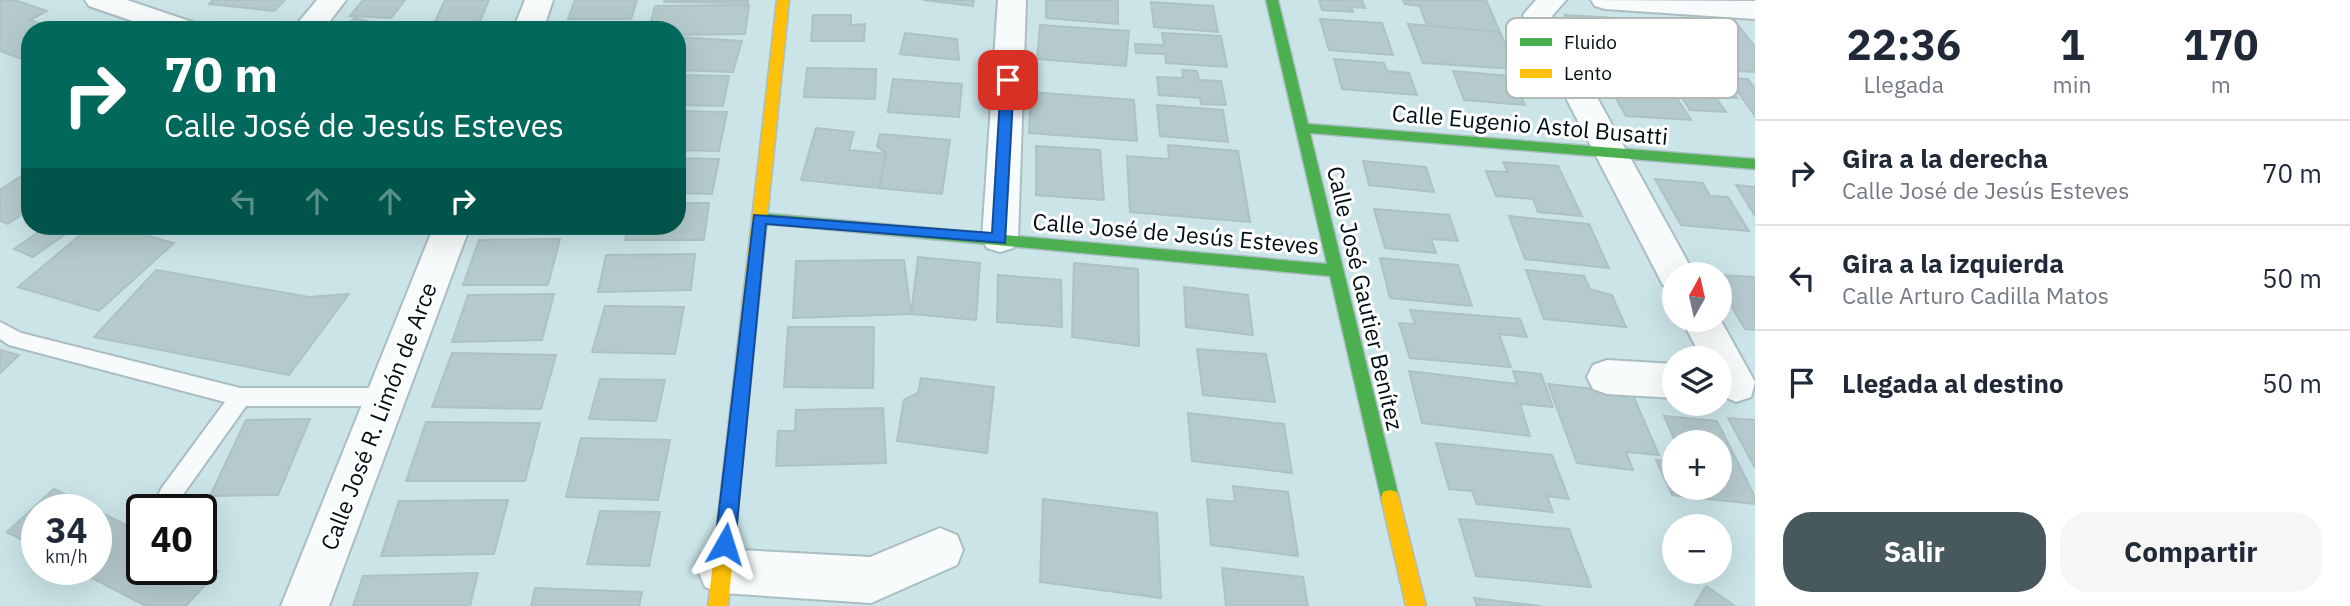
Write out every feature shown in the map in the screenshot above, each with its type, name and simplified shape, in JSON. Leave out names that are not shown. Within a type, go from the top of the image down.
[{"type":"street","points":[[99,0],[161,21]]},
{"type":"street","points":[[314,21],[332,0]]},
{"type":"street","points":[[532,21],[540,0]]},
{"type":"street","points":[[783,0],[720,589],[871,580],[940,550]]},
{"type":"street","points":[[1000,239],[1012,0]]},
{"type":"street","name":"Calle José Gautier Benítez","points":[[1272,0],[1416,606]]},
{"type":"street","points":[[1539,18],[1537,15],[1552,0]]},
{"type":"street","points":[[1605,0],[1755,10]]},
{"type":"street","points":[[1582,98],[1669,262]]},
{"type":"street","name":"Calle Eugenio Astol Busatti","points":[[1302,128],[1755,164]]},
{"type":"street","name":"Calle José de Jesús Esteves","points":[[760,218],[1336,271]]},
{"type":"street","name":"Calle José R. Limón de Arce","points":[[304,606],[449,235]]},
{"type":"street","points":[[1708,332],[1737,386]]},
{"type":"street","points":[[1607,377],[1662,381]]},
{"type":"lane","points":[[0,330],[16,339],[240,397],[386,397]]},
{"type":"lane","points":[[170,494],[240,397]]},
{"type":"building","points":[[0,0],[15,0],[47,11],[30,20],[33,21],[21,21],[21,59],[0,51]]},
{"type":"building","points":[[213,0],[285,0],[274,11],[209,4]]},
{"type":"building","points":[[363,0],[405,0],[391,18],[350,16]]},
{"type":"building","points":[[445,0],[489,0],[480,21],[435,21]]},
{"type":"building","points":[[575,0],[637,0],[631,19],[568,19]]},
{"type":"building","points":[[748,0],[748,3],[664,2]]},
{"type":"building","points":[[923,0],[974,0],[973,6]]},
{"type":"building","points":[[1046,0],[1118,0],[1118,24],[1046,18]]},
{"type":"building","points":[[1319,0],[1362,0],[1365,8],[1351,7],[1353,12],[1322,10]]},
{"type":"building","points":[[1403,0],[1486,0],[1500,32],[1427,26],[1420,6],[1405,4]]},
{"type":"building","points":[[1151,2],[1213,6],[1218,32],[1154,27]]},
{"type":"building","points":[[749,5],[745,34],[686,35],[686,21],[651,21],[655,6]]},
{"type":"building","points":[[813,15],[851,15],[851,25],[865,24],[864,41],[811,41]]},
{"type":"building","points":[[1565,15],[1616,18],[1567,18]]},
{"type":"building","points":[[1320,19],[1382,23],[1393,55],[1329,50]]},
{"type":"building","points":[[1408,24],[1500,32],[1506,47],[1506,68],[1423,63]]},
{"type":"building","points":[[1040,25],[1129,31],[1126,66],[1037,59]]},
{"type":"building","points":[[1738,25],[1755,47],[1755,72],[1738,71]]},
{"type":"building","points":[[905,33],[957,39],[959,60],[900,54]]},
{"type":"building","points":[[1162,33],[1221,36],[1227,67],[1166,63],[1165,54],[1136,53],[1135,44],[1164,45]]},
{"type":"building","points":[[686,38],[742,41],[733,72],[686,70]]},
{"type":"building","points":[[1334,59],[1384,63],[1387,71],[1409,73],[1417,95],[1342,89]]},
{"type":"building","points":[[807,68],[876,69],[875,99],[804,97]]},
{"type":"building","points":[[1182,70],[1197,71],[1199,80],[1221,81],[1226,105],[1201,104],[1200,98],[1159,95],[1157,77],[1183,78]]},
{"type":"building","points":[[1453,71],[1506,76],[1506,98],[1522,98],[1525,105],[1464,100]]},
{"type":"building","points":[[686,75],[729,76],[723,106],[686,105]]},
{"type":"building","points":[[1738,78],[1748,79],[1755,89],[1755,116],[1738,92]]},
{"type":"building","points":[[893,79],[962,84],[959,117],[888,112]]},
{"type":"building","points":[[1031,92],[1134,100],[1137,141],[1029,133]]},
{"type":"building","points":[[1616,98],[1677,98],[1691,120],[1626,116]]},
{"type":"building","points":[[1682,98],[1716,98],[1726,112],[1690,110]]},
{"type":"building","points":[[1157,105],[1223,110],[1228,142],[1160,136]]},
{"type":"building","points":[[686,111],[727,112],[719,151],[686,150]]},
{"type":"building","points":[[816,128],[854,132],[849,150],[886,154],[879,188],[801,180]]},
{"type":"building","points":[[880,134],[950,140],[942,194],[879,188],[886,154],[877,146]]},
{"type":"building","points":[[1168,145],[1238,151],[1250,222],[1130,212],[1127,156],[1169,159]]},
{"type":"building","points":[[1036,146],[1100,150],[1104,200],[1036,195]]},
{"type":"building","points":[[686,158],[719,159],[712,194],[686,193]]},
{"type":"building","points":[[1363,161],[1426,167],[1434,192],[1369,185]]},
{"type":"building","points":[[1503,162],[1558,166],[1582,216],[1538,212],[1533,199],[1496,196],[1486,171],[1508,172]]},
{"type":"building","points":[[21,176],[21,215],[8,224],[0,221],[0,190]]},
{"type":"building","points":[[1655,179],[1703,183],[1710,196],[1728,197],[1749,231],[1681,225]]},
{"type":"building","points":[[1736,185],[1755,187],[1755,216]]},
{"type":"building","points":[[686,203],[709,203],[704,240],[625,240],[626,235],[686,235]]},
{"type":"building","points":[[1374,209],[1449,215],[1458,241],[1431,239],[1436,253],[1385,248]]},
{"type":"building","points":[[1509,216],[1589,224],[1609,268],[1525,259]]},
{"type":"building","points":[[34,235],[64,235],[33,257],[14,249]]},
{"type":"building","points":[[80,235],[145,235],[174,243],[99,311],[18,287]]},
{"type":"building","points":[[560,239],[548,285],[463,285],[479,240]]},
{"type":"building","points":[[695,254],[691,290],[598,292],[606,255]]},
{"type":"building","points":[[918,257],[980,263],[976,320],[911,314]]},
{"type":"building","points":[[1380,258],[1458,265],[1472,306],[1390,298]]},
{"type":"building","points":[[904,260],[911,314],[793,318],[796,261]]},
{"type":"building","points":[[1074,263],[1138,269],[1139,346],[1072,337]]},
{"type":"building","points":[[156,270],[309,297],[349,294],[289,375],[94,337]]},
{"type":"building","points":[[1526,270],[1584,276],[1590,289],[1612,295],[1626,327],[1544,319]]},
{"type":"building","points":[[998,275],[1061,280],[1062,327],[997,322]]},
{"type":"building","points":[[1732,276],[1755,277],[1755,330],[1745,329],[1732,307]]},
{"type":"building","points":[[1184,287],[1248,295],[1253,335],[1186,327]]},
{"type":"building","points":[[554,294],[542,340],[452,342],[468,295]]},
{"type":"building","points":[[605,306],[684,307],[675,354],[592,352]]},
{"type":"building","points":[[1410,310],[1520,319],[1527,337],[1499,334],[1511,367],[1410,358],[1399,323],[1415,324]]},
{"type":"building","points":[[788,327],[874,327],[873,388],[784,387]]},
{"type":"building","points":[[1197,349],[1266,354],[1275,402],[1203,395]]},
{"type":"building","points":[[0,350],[19,355],[0,373]]},
{"type":"building","points":[[452,353],[556,355],[541,409],[432,407]]},
{"type":"building","points":[[1409,371],[1517,384],[1513,371],[1541,374],[1553,407],[1520,404],[1530,436],[1422,423]]},
{"type":"building","points":[[921,378],[994,387],[987,453],[897,441],[904,400],[918,393]]},
{"type":"building","points":[[600,379],[665,380],[656,421],[589,419]]},
{"type":"building","points":[[1548,384],[1632,393],[1659,455],[1626,452],[1633,470],[1577,463]]},
{"type":"building","points":[[883,408],[886,463],[776,466],[778,431],[795,431],[796,410]]},
{"type":"building","points":[[1188,413],[1284,424],[1292,473],[1192,461]]},
{"type":"building","points":[[1664,416],[1717,421],[1722,430],[1670,430]]},
{"type":"building","points":[[1728,418],[1755,420],[1755,468]]},
{"type":"building","points":[[310,419],[278,495],[211,494],[246,420]]},
{"type":"building","points":[[426,422],[540,423],[525,481],[406,481]]},
{"type":"building","points":[[581,438],[670,440],[658,500],[566,497]]},
{"type":"building","points":[[1436,443],[1552,455],[1569,499],[1547,496],[1553,512],[1477,504],[1472,491],[1449,489]]},
{"type":"building","points":[[1732,451],[1755,497],[1755,504],[1718,500],[1732,500]]},
{"type":"building","points":[[1656,460],[1662,461],[1662,473]]},
{"type":"building","points":[[1233,486],[1288,492],[1298,556],[1211,545],[1207,499],[1235,502]]},
{"type":"building","points":[[54,489],[64,494],[49,494]]},
{"type":"building","points":[[1043,499],[1157,513],[1161,598],[1040,582]]},
{"type":"building","points":[[508,500],[494,554],[381,556],[399,501]]},
{"type":"building","points":[[600,511],[660,512],[649,566],[587,564]]},
{"type":"building","points":[[112,518],[126,525],[126,585],[205,585],[186,606],[146,606],[106,585],[112,585]]},
{"type":"building","points":[[21,519],[21,539],[7,532]]},
{"type":"building","points":[[1459,519],[1569,529],[1591,587],[1476,576]]},
{"type":"building","points":[[1222,568],[1303,577],[1308,606],[1226,606]]},
{"type":"building","points":[[478,573],[470,606],[353,606],[363,576]]},
{"type":"building","points":[[1706,586],[1735,606],[1694,606]]},
{"type":"building","points":[[535,588],[642,592],[639,606],[531,606]]},
{"type":"building","points":[[1474,598],[1541,606],[1477,606]]},
{"type":"traffic: fast","points":[[1272,0],[1390,498]]},
{"type":"traffic: fast","points":[[1302,128],[1755,164]]},
{"type":"traffic: fast","points":[[759,218],[1336,271]]},
{"type":"traffic: slow","points":[[718,606],[783,0]]},
{"type":"traffic: slow","points":[[1390,498],[1416,606]]},
{"type":"route","points":[[725,544],[760,218],[1000,239],[1008,80]]}]
